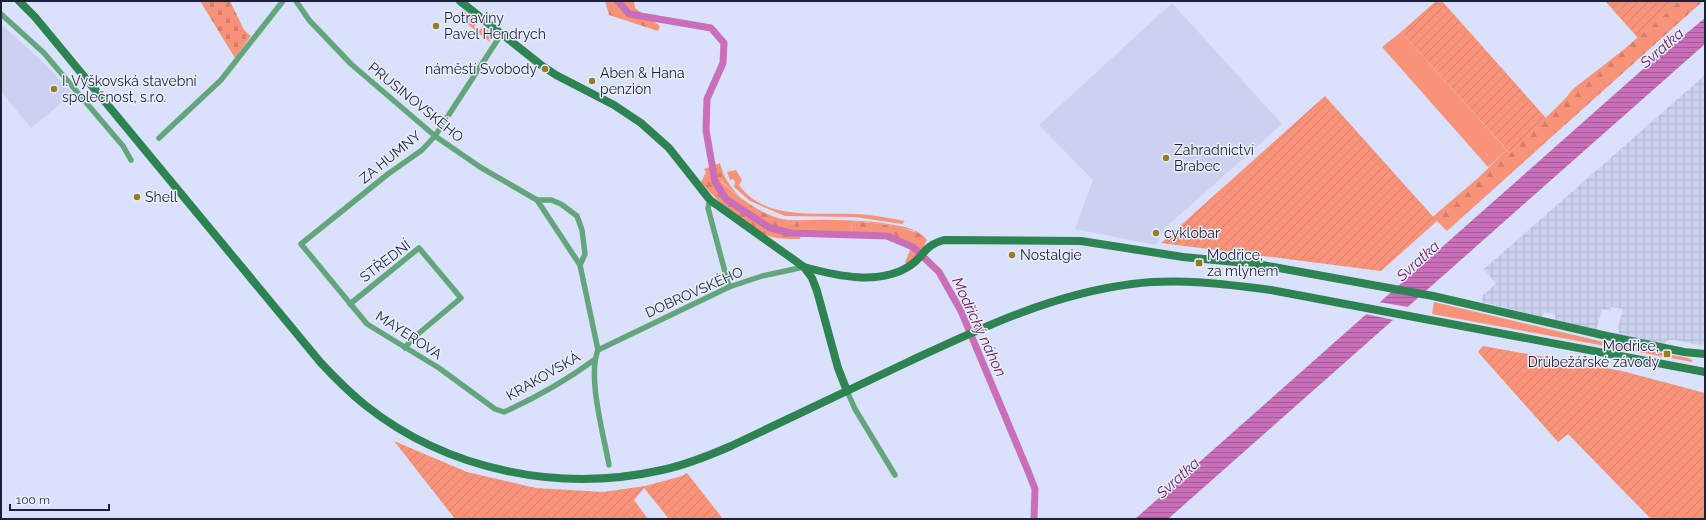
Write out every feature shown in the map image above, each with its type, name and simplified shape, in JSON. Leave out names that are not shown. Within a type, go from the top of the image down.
[{"type":"main road","points":[[19,1],[40,23],[321,363],[365,405],[395,426],[428,444],[459,458],[513,473],[554,479],[617,478],[664,470],[699,460],[984,327],[1024,311],[1071,296],[1132,284],[1169,281],[1202,282],[1243,286],[1360,306],[1705,372]]},
{"type":"main road","points":[[460,1],[556,75],[614,106],[641,123],[669,148],[710,200],[804,267],[812,278],[817,291],[838,368],[848,391]]},
{"type":"main road","points":[[804,267],[834,275],[867,277],[897,274],[913,264],[926,249],[934,243],[944,240],[1081,241],[1183,257],[1257,264],[1433,296],[1607,336],[1684,352],[1705,354]]},
{"type":"street","points":[[159,138],[222,80],[283,1]]},
{"type":"street","name":"PRUSINOVSKÉHO","points":[[296,1],[309,20],[351,64],[435,136],[480,167],[537,200],[580,266],[598,350]]},
{"type":"street","points":[[1,14],[52,62],[123,146],[131,160]]},
{"type":"street","name":"ZA HUMNY","points":[[301,244],[388,174],[422,150],[435,136],[502,33]]},
{"type":"street","name":"PRUSINOVSKÉHO","points":[[537,200],[551,200],[561,204],[577,216],[582,230],[585,254],[580,266]]},
{"type":"street","points":[[710,200],[708,208],[729,287]]},
{"type":"street","name":"MAYEROVA","points":[[301,244],[367,324],[439,368],[495,409],[504,412]]},
{"type":"street","name":"STŘEDNÍ","points":[[350,304],[419,248],[461,298],[404,348]]},
{"type":"street","name":"DOBROVSKÉHO","points":[[598,350],[729,287],[762,276],[804,267]]},
{"type":"street","points":[[598,350],[594,360],[597,400],[609,465]]},
{"type":"street","name":"KRAKOVSKÁ","points":[[504,412],[580,370],[594,360]]},
{"type":"street","points":[[848,391],[855,409],[895,475]]},
{"type":"shaded area","points":[[1172,3],[1282,124],[1165,228],[1156,245],[1075,229],[1093,180],[1039,125]]},
{"type":"shaded area","points":[[1705,18],[1705,44],[1168,519],[1135,519],[1642,70]]},
{"type":"shaded area","points":[[1,24],[45,64],[71,92],[70,96],[31,128],[1,92]]},
{"type":"shaded area","points":[[1705,75],[1705,346],[1675,340],[1667,340],[1665,345],[1623,338],[1619,333],[1618,328],[1623,309],[1611,307],[1610,311],[1602,309],[1596,331],[1555,320],[1555,315],[1544,312],[1542,317],[1482,302],[1483,295],[1496,284],[1484,269]]},
{"type":"green space","points":[[200,1],[230,1],[244,30],[251,36],[235,58]]},
{"type":"green space","points":[[605,1],[634,1],[635,8],[660,26],[658,31],[609,15]]},
{"type":"green space","points":[[1436,1],[1442,1],[1546,118],[1510,153],[1401,32]]},
{"type":"green space","points":[[1605,1],[1680,1],[1638,38]]},
{"type":"green space","points":[[1680,1],[1703,1],[1447,231],[1433,217],[1478,178],[1507,150],[1510,153],[1564,100],[1573,89],[1622,51]]},
{"type":"green space","points":[[463,10],[478,22],[474,27],[479,31],[483,26],[491,33],[490,42],[466,23],[468,20],[459,14]]},
{"type":"green space","points":[[1401,32],[1507,150],[1488,167],[1382,47]]},
{"type":"green space","points":[[1325,96],[1437,221],[1381,271],[1161,243]]},
{"type":"green space","points":[[720,163],[723,173],[721,182],[747,203],[765,213],[786,220],[798,222],[801,232],[851,233],[852,221],[889,225],[906,229],[923,236],[925,245],[912,262],[905,263],[911,247],[887,237],[801,235],[800,239],[790,239],[772,237],[764,234],[754,229],[734,214],[701,182],[706,172],[704,169]]},
{"type":"green space","points":[[736,170],[742,180],[739,185],[750,196],[762,204],[777,209],[792,212],[880,216],[905,221],[902,224],[855,217],[785,216],[750,201],[734,187],[735,182],[733,179],[730,180],[727,172]]},
{"type":"green space","points":[[723,173],[734,191],[741,198],[721,181]]},
{"type":"green space","points":[[741,198],[756,208],[775,217],[759,211]]},
{"type":"green space","points":[[780,218],[790,220],[868,221],[909,228],[914,230],[919,233],[927,240],[921,251],[915,231],[907,229],[884,224],[852,221],[851,233],[801,232],[798,222]]},
{"type":"green space","points":[[1434,302],[1604,342],[1688,358],[1692,360],[1692,362],[1432,314]]},
{"type":"green space","points":[[1483,346],[1622,371],[1705,393],[1705,519],[1651,519],[1568,434],[1558,442],[1478,352]]},
{"type":"green space","points":[[394,441],[467,472],[536,488],[603,492],[645,486],[682,476],[687,473],[723,519],[669,519],[644,488],[634,500],[648,519],[455,519]]},
{"type":"pier","points":[[1379,302],[1408,307],[1394,320],[1365,314]]},
{"type":"waterway","name":"Modřický náhon","points":[[618,1],[629,14],[711,28],[724,43],[723,63],[707,99],[706,130],[715,182],[726,199],[770,228],[791,233],[887,236],[913,247],[939,272],[961,311],[1035,489],[1034,519]]},
{"type":"place","name":"Potraviny Pavel Hendrych","points":[[436,26]]},
{"type":"place","name":"náměstí Svobody","points":[[545,69]]},
{"type":"place","name":"Aben & Hana penzion","points":[[592,81]]},
{"type":"place","name":"I. Vyškovská stavební společnost, s.r.o.","points":[[54,89]]},
{"type":"place","name":"Zahradnictví Brabec","points":[[1166,158]]},
{"type":"place","name":"Shell","points":[[137,197]]},
{"type":"place","name":"cyklobar","points":[[1156,233]]},
{"type":"place","name":"Nostalgie","points":[[1012,255]]},
{"type":"place","name":"Modřice, za mlýnem","points":[[1199,263]]},
{"type":"place","name":"Modřice, Drůbežářské závody","points":[[1667,354]]},
{"type":"water label","name":"Svratka","points":[[1662,48]]},
{"type":"water label","name":"Svratka","points":[[1418,261]]},
{"type":"water label","name":"Svratka","points":[[1178,478]]}]
